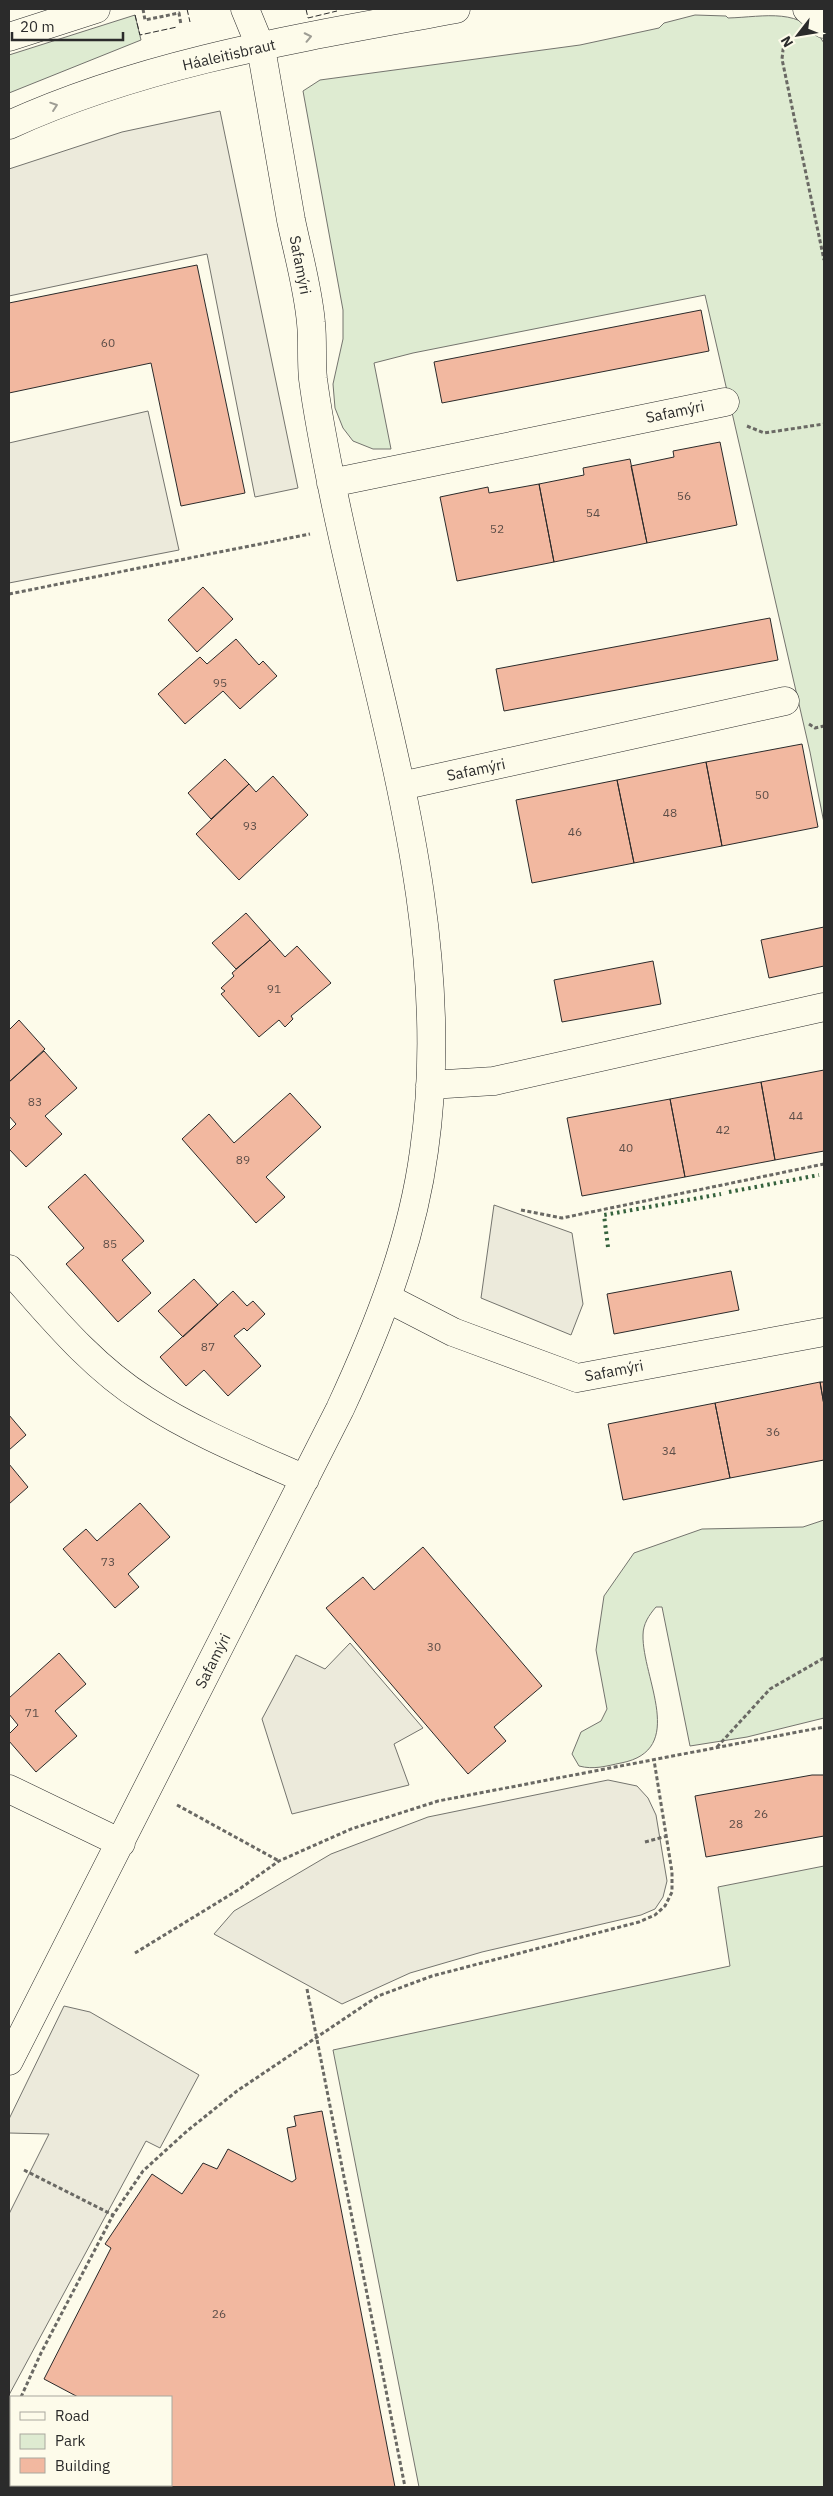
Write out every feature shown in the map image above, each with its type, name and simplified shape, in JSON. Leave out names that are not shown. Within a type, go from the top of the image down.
[{"type":"main road","points":[[9,37],[96,9]]},
{"type":"main road","points":[[244,9],[261,48]]},
{"type":"main road","points":[[261,48],[262,9]]},
{"type":"main road","name":"Háaleitisbraut","points":[[9,125],[37,112],[114,85],[191,63],[456,9]]},
{"type":"main road","points":[[801,20],[824,24]]},
{"type":"main road","name":"Safamýri","points":[[9,2061],[305,1479],[361,1364],[387,1298],[411,1217],[424,1150],[430,1085],[427,964],[417,878],[401,786],[331,483],[313,377],[311,321],[261,48]]},
{"type":"main road","name":"Safamýri","points":[[331,483],[725,402]]},
{"type":"main road","name":"Safamýri","points":[[401,786],[785,701]]},
{"type":"main road","points":[[430,1085],[494,1082],[824,1007]]},
{"type":"main road","points":[[9,1269],[70,1337],[112,1376],[145,1400],[190,1424],[305,1479]]},
{"type":"main road","name":"Safamýri","points":[[387,1298],[452,1332],[576,1378],[824,1332]]},
{"type":"main road","points":[[9,1789],[121,1843]]},
{"type":"path","points":[[143,9],[145,20],[179,13],[182,25]]},
{"type":"path","points":[[801,20],[784,41],[782,59],[824,260]]},
{"type":"path","points":[[725,402],[748,426],[764,433],[824,424]]},
{"type":"path","points":[[9,594],[315,533]]},
{"type":"path","points":[[521,1210],[562,1218],[824,1164]]},
{"type":"path","points":[[716,1748],[770,1689],[824,1658]]},
{"type":"path","points":[[135,1954],[279,1861],[351,1829],[438,1801],[824,1727]]},
{"type":"path","points":[[21,2396],[41,2353],[113,2215],[143,2170],[187,2130],[238,2091],[316,2036],[378,1996],[432,1976],[640,1922],[655,1915],[665,1906],[672,1892],[667,1836],[654,1760]]},
{"type":"path","points":[[172,1802],[279,1861]]},
{"type":"path","points":[[645,1842],[667,1836]]},
{"type":"path","points":[[307,1989],[405,2487]]},
{"type":"path","points":[[24,2170],[113,2215]]},
{"type":"green space","points":[[135,15],[141,40],[9,93],[9,55]]},
{"type":"green space","points":[[695,15],[726,16],[728,18],[782,16],[805,23],[815,31],[824,43],[824,823],[810,752],[705,295],[413,353],[374,363],[391,449],[373,449],[353,441],[343,428],[335,408],[333,384],[343,339],[343,310],[303,91],[320,80],[580,45],[659,28],[664,23]]},
{"type":"green space","points":[[824,1520],[824,1718],[747,1737],[690,1746],[662,1607],[656,1607],[647,1620],[643,1635],[657,1710],[657,1728],[653,1744],[641,1756],[621,1763],[595,1768],[579,1766],[572,1754],[581,1732],[601,1721],[607,1709],[596,1650],[604,1596],[634,1553],[702,1529],[803,1527]]},
{"type":"green space","points":[[824,1866],[824,2487],[419,2487],[333,2050],[730,1966],[718,1887]]},
{"type":"shaded area","points":[[220,111],[298,488],[255,497],[207,254],[9,296],[9,169],[122,132]]},
{"type":"shaded area","points":[[148,411],[179,550],[9,583],[9,443]]},
{"type":"shaded area","points":[[494,1205],[572,1233],[583,1304],[571,1335],[481,1298]]},
{"type":"shaded area","points":[[350,1643],[423,1728],[394,1744],[409,1785],[292,1814],[262,1719],[296,1655],[325,1669]]},
{"type":"shaded area","points":[[608,1780],[637,1786],[648,1798],[656,1815],[667,1881],[663,1897],[655,1909],[641,1915],[482,1952],[410,1973],[342,2004],[214,1934],[234,1911],[331,1854],[428,1817]]},
{"type":"shaded area","points":[[64,2006],[90,2012],[199,2075],[160,2148],[146,2141],[9,2395],[9,2214],[49,2134],[9,2133],[9,2119]]},
{"type":"shaded area","points":[[9,2401],[10,2486],[139,2487],[9,2487]]},
{"type":"building","points":[[197,265],[245,493],[181,506],[151,363],[9,393],[9,303]]},
{"type":"building","points":[[701,310],[709,351],[442,403],[434,362]]},
{"type":"building","points":[[720,442],[737,525],[647,543],[631,466],[674,457],[673,451]]},
{"type":"building","points":[[630,459],[647,543],[554,562],[539,484],[584,475],[583,468]]},
{"type":"building","points":[[539,484],[554,562],[457,581],[440,497],[488,487],[489,493]]},
{"type":"building","points":[[203,587],[233,619],[197,652],[168,620]]},
{"type":"building","points":[[770,618],[778,660],[504,711],[496,669]]},
{"type":"building","points":[[236,639],[259,665],[263,661],[277,676],[240,709],[223,691],[185,724],[158,694],[200,657],[207,664]]},
{"type":"building","points":[[802,744],[818,827],[722,846],[706,762]]},
{"type":"building","points":[[225,759],[249,784],[211,819],[188,793]]},
{"type":"building","points":[[706,762],[722,846],[634,863],[617,780]]},
{"type":"building","points":[[273,776],[308,815],[239,880],[196,834],[249,784],[256,792]]},
{"type":"building","points":[[617,780],[634,863],[532,883],[516,800]]},
{"type":"building","points":[[246,913],[270,940],[236,969],[212,943]]},
{"type":"building","points":[[824,927],[824,966],[769,978],[761,940]]},
{"type":"building","points":[[270,940],[285,957],[297,946],[331,983],[291,1016],[293,1019],[285,1027],[279,1020],[259,1037],[221,994],[225,991],[221,988],[234,976],[232,973]]},
{"type":"building","points":[[653,961],[661,1004],[562,1022],[554,980]]},
{"type":"building","points":[[19,1020],[45,1049],[9,1082],[9,1030]]},
{"type":"building","points":[[44,1051],[77,1088],[45,1116],[62,1134],[26,1167],[9,1149],[9,1131],[16,1124],[9,1116],[9,1082]]},
{"type":"building","points":[[824,1070],[824,1151],[775,1160],[761,1082]]},
{"type":"building","points":[[761,1082],[775,1160],[685,1177],[670,1099]]},
{"type":"building","points":[[290,1093],[321,1127],[266,1177],[285,1197],[256,1223],[182,1139],[209,1114],[234,1143]]},
{"type":"building","points":[[670,1099],[685,1177],[582,1196],[567,1118]]},
{"type":"building","points":[[85,1174],[144,1241],[122,1260],[151,1293],[118,1322],[66,1264],[84,1248],[48,1207]]},
{"type":"building","points":[[731,1271],[739,1310],[614,1334],[607,1294]]},
{"type":"building","points":[[194,1279],[218,1305],[183,1337],[158,1311]]},
{"type":"building","points":[[233,1291],[247,1306],[253,1301],[265,1314],[247,1331],[244,1328],[234,1336],[261,1366],[228,1396],[204,1370],[186,1386],[160,1357]]},
{"type":"building","points":[[820,1382],[824,1382],[824,1405]]},
{"type":"building","points":[[820,1382],[824,1405],[824,1460],[730,1478],[715,1403]]},
{"type":"building","points":[[715,1403],[730,1478],[623,1500],[608,1424]]},
{"type":"building","points":[[9,1415],[26,1435],[9,1450]]},
{"type":"building","points":[[9,1464],[28,1487],[9,1504]]},
{"type":"building","points":[[140,1503],[170,1537],[128,1574],[139,1587],[115,1608],[63,1549],[86,1529],[97,1541]]},
{"type":"building","points":[[423,1547],[542,1686],[494,1727],[506,1741],[468,1774],[326,1608],[363,1577],[374,1590]]},
{"type":"building","points":[[59,1653],[86,1684],[55,1711],[77,1736],[36,1772],[9,1741],[9,1734],[18,1725],[9,1714],[9,1698]]},
{"type":"building","points":[[812,1775],[824,1775],[824,1836],[706,1857],[695,1796]]},
{"type":"building","points":[[322,2111],[395,2487],[164,2487],[172,2486],[172,2396],[76,2396],[44,2379],[111,2248],[105,2244],[152,2174],[182,2194],[203,2163],[217,2169],[228,2149],[292,2182],[296,2179],[287,2128],[296,2126],[294,2116]]},
{"type":"hedge","points":[[729,1192],[819,1175]]},
{"type":"hedge","points":[[608,1247],[604,1215],[721,1194]]},
{"type":"fence","points":[[187,9],[190,22]]},
{"type":"fence","points":[[306,9],[308,18],[337,11]]},
{"type":"fence","points":[[135,15],[140,35],[177,27]]}]
